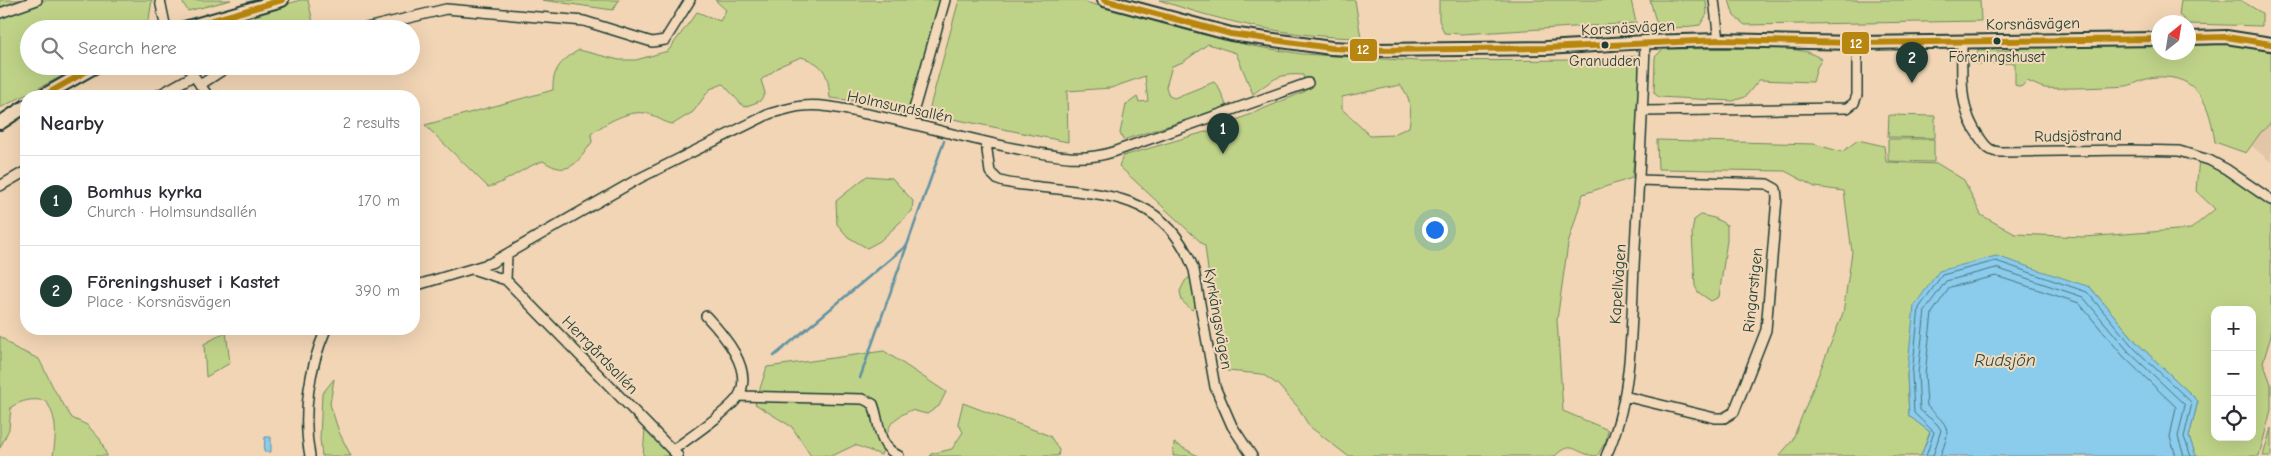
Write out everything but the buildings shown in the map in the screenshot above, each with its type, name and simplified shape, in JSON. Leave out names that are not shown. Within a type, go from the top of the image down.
[{"type":"street","points":[[0,13],[37,0]]},
{"type":"street","points":[[160,0],[164,20]]},
{"type":"street","points":[[212,20],[282,0]]},
{"type":"street","points":[[400,20],[446,9],[584,21],[652,42],[665,40],[690,0]]},
{"type":"street","points":[[910,123],[945,0]]},
{"type":"street","name":"Korsnäsvägen","points":[[1104,0],[1231,34],[1331,48],[1403,51],[1512,49],[1719,40],[1857,43],[2151,39]]},
{"type":"street","points":[[1714,0],[1719,40]]},
{"type":"street","points":[[2196,38],[2226,37],[2271,44]]},
{"type":"street","name":"Rudsjöstrand","points":[[1962,41],[1964,110],[1974,131],[1990,150],[2001,152],[2130,150],[2179,152],[2209,160],[2226,169],[2271,200]]},
{"type":"street","name":"Kapellvägen","points":[[1606,456],[1624,396],[1632,307],[1645,42]]},
{"type":"street","points":[[1643,111],[1847,108],[1854,103],[1856,95],[1857,43]]},
{"type":"street","points":[[54,90],[80,75]]},
{"type":"street","points":[[200,85],[215,75]]},
{"type":"street","points":[[168,90],[193,76],[204,90]]},
{"type":"street","name":"Holmsundsallén","points":[[420,284],[472,269],[507,254],[638,179],[777,112],[813,106],[910,123],[986,143],[1063,158],[1098,156],[1308,83]]},
{"type":"street","points":[[0,123],[20,110]]},
{"type":"street","name":"Kyrkängsvägen","points":[[986,143],[990,172],[998,180],[1122,198],[1146,209],[1175,234],[1188,254],[1197,280],[1215,387],[1228,419],[1252,456]]},
{"type":"street","points":[[0,186],[20,174]]},
{"type":"street","name":"Ringarstigen","points":[[1624,396],[1715,418],[1724,418],[1734,412],[1766,330],[1777,198],[1774,187],[1768,184],[1639,180]]},
{"type":"street","points":[[472,269],[506,280],[507,254]]},
{"type":"street","name":"Herrgårdsallén","points":[[506,280],[675,453],[739,396]]},
{"type":"street","points":[[706,316],[718,329],[736,357],[742,371],[739,396],[863,399],[873,404],[879,436],[885,445],[899,456]]},
{"type":"street","points":[[310,456],[307,422],[309,387],[316,356],[324,335]]},
{"type":"shaded area","points":[[2271,123],[2271,162],[2252,146],[2261,132]]},
{"type":"green space","points":[[0,0],[152,0],[148,20],[20,20],[20,75],[64,75],[35,90],[20,90],[20,98],[0,108]]},
{"type":"green space","points":[[181,0],[231,0],[188,11]]},
{"type":"green space","points":[[300,0],[308,0],[312,20],[240,20]]},
{"type":"green space","points":[[542,0],[619,0],[613,10]]},
{"type":"green space","points":[[715,0],[940,0],[910,110],[903,113],[857,101],[830,98],[828,82],[824,71],[815,63],[801,57],[782,65],[761,80],[765,93],[760,101],[744,107],[723,84],[710,89],[693,112],[673,124],[649,114],[634,113],[626,115],[603,125],[591,134],[592,142],[572,166],[560,168],[543,161],[494,186],[488,187],[425,125],[553,90],[554,76],[559,66],[579,50],[619,60],[636,60],[668,51],[697,12],[720,21],[726,10]]},
{"type":"green space","points":[[959,0],[1078,0],[1201,34],[1252,46],[1302,54],[1418,61],[1583,60],[1639,56],[1639,112],[1632,178],[1583,194],[1568,244],[1557,320],[1563,411],[1608,430],[1606,441],[1597,456],[1566,448],[1555,456],[1348,456],[1309,426],[1298,407],[1277,384],[1262,374],[1227,371],[1211,294],[1205,246],[1119,166],[1123,156],[1215,129],[1306,91],[1303,75],[1281,76],[1253,94],[1236,53],[1208,44],[1183,62],[1172,66],[1166,87],[1169,96],[1174,98],[1214,82],[1219,88],[1227,107],[1123,140],[1120,133],[1126,105],[1137,97],[1139,102],[1148,101],[1145,76],[1111,88],[1067,91],[1068,142],[928,114]],"holes":[[[1400,85],[1410,104],[1409,127],[1392,135],[1370,136],[1342,109],[1342,97]]]},
{"type":"green space","points":[[1159,0],[1355,0],[1361,38],[1284,32],[1234,22]]},
{"type":"green space","points":[[1439,0],[1631,0],[1636,23],[1462,34],[1444,33],[1439,20]]},
{"type":"green space","points":[[1650,0],[1706,0],[1707,14],[1700,25],[1666,29],[1657,25]]},
{"type":"green space","points":[[1729,0],[1980,0],[1981,21],[1745,25],[1734,16]]},
{"type":"green space","points":[[2181,0],[2240,0],[2262,13],[2262,26],[2196,24],[2196,15],[2179,15]]},
{"type":"green space","points":[[2236,44],[2271,52],[2271,123],[2261,132],[2246,153],[2215,142],[2210,117],[2200,95],[2193,87],[2171,77],[2156,77],[2126,86],[2049,88],[2027,81],[2021,87],[2015,85],[2015,63],[1976,64],[1978,49],[2002,51],[2025,47],[2151,45],[2151,60],[2196,60],[2196,45]]},
{"type":"green space","points":[[1784,48],[1808,52],[1822,59],[1817,67],[1813,82],[1759,80],[1745,97],[1733,101],[1659,97],[1654,93],[1655,57],[1663,49]]},
{"type":"green space","points":[[1889,115],[1935,116],[1935,138],[1888,137]]},
{"type":"green space","points":[[1888,139],[1934,139],[1934,162],[1888,161]]},
{"type":"green space","points":[[1657,140],[1814,144],[1842,152],[1858,140],[1884,146],[1886,162],[1938,164],[1964,180],[1981,215],[2015,234],[2084,237],[2191,229],[2215,209],[2196,191],[2199,158],[2222,169],[2271,203],[2271,336],[2263,362],[2271,384],[2271,410],[2259,456],[2196,456],[2189,437],[2198,401],[2138,344],[2090,287],[1907,374],[1909,416],[1930,432],[1921,456],[1779,456],[1792,441],[1843,313],[1852,252],[1844,191],[1815,187],[1785,171],[1658,169]]},
{"type":"green space","points":[[867,176],[892,178],[913,201],[912,211],[880,241],[867,248],[848,237],[837,224],[836,201]]},
{"type":"green space","points":[[1701,215],[1714,218],[1727,225],[1727,240],[1719,297],[1711,301],[1698,292],[1695,286],[1692,233],[1694,220]]},
{"type":"green space","points":[[1192,275],[1196,306],[1192,310],[1182,301],[1180,291],[1185,281]]},
{"type":"green space","points":[[220,335],[226,335],[230,363],[206,377],[204,344]]},
{"type":"green space","points":[[0,336],[15,348],[39,359],[55,391],[72,418],[87,425],[100,439],[107,456],[53,456],[55,434],[53,414],[46,401],[36,400],[24,401],[11,407],[9,429],[0,448]]},
{"type":"green space","points":[[884,351],[946,392],[939,406],[927,414],[911,410],[896,419],[889,428],[881,455],[855,445],[834,455],[811,456],[792,427],[755,404],[767,367]]},
{"type":"green space","points":[[334,379],[330,404],[339,432],[351,456],[322,456],[320,439],[322,394]]},
{"type":"green space","points":[[963,403],[1050,436],[1059,450],[1058,456],[930,456],[931,454],[952,449],[963,432],[958,423]]},
{"type":"green space","points":[[645,428],[671,456],[643,456]]},
{"type":"green space","points":[[2271,428],[2271,456],[2263,456]]},
{"type":"green space","points":[[1174,443],[1198,456],[1173,456]]},
{"type":"water","name":"Rudsjön","points":[[1996,256],[2090,287],[2138,344],[2198,401],[2189,437],[2196,456],[1921,456],[1930,432],[1909,416],[1907,374],[1914,306],[1939,271]]},
{"type":"water","points":[[265,437],[271,437],[271,452],[264,452]]},
{"type":"waterway","points":[[860,378],[944,141]]},
{"type":"waterway","points":[[774,356],[907,245]]},
{"type":"transit line","name":"12","points":[[213,20],[282,0]]},
{"type":"transit line","name":"12","points":[[1104,0],[1231,34],[1331,48],[1374,50],[1546,48],[1719,40],[1857,43],[2151,39]]},
{"type":"transit line","name":"12","points":[[2196,38],[2226,37],[2271,44]]},
{"type":"transit line","name":"12","points":[[54,90],[80,75]]},
{"type":"place","name":"Föreningshuset","points":[[1997,41]]},
{"type":"place","name":"Granudden","points":[[1605,45]]},
{"type":"place","name":"Föreningshuset i Kastet","points":[[1912,83]]},
{"type":"place","name":"Bomhus kyrka","points":[[1223,154]]}]
